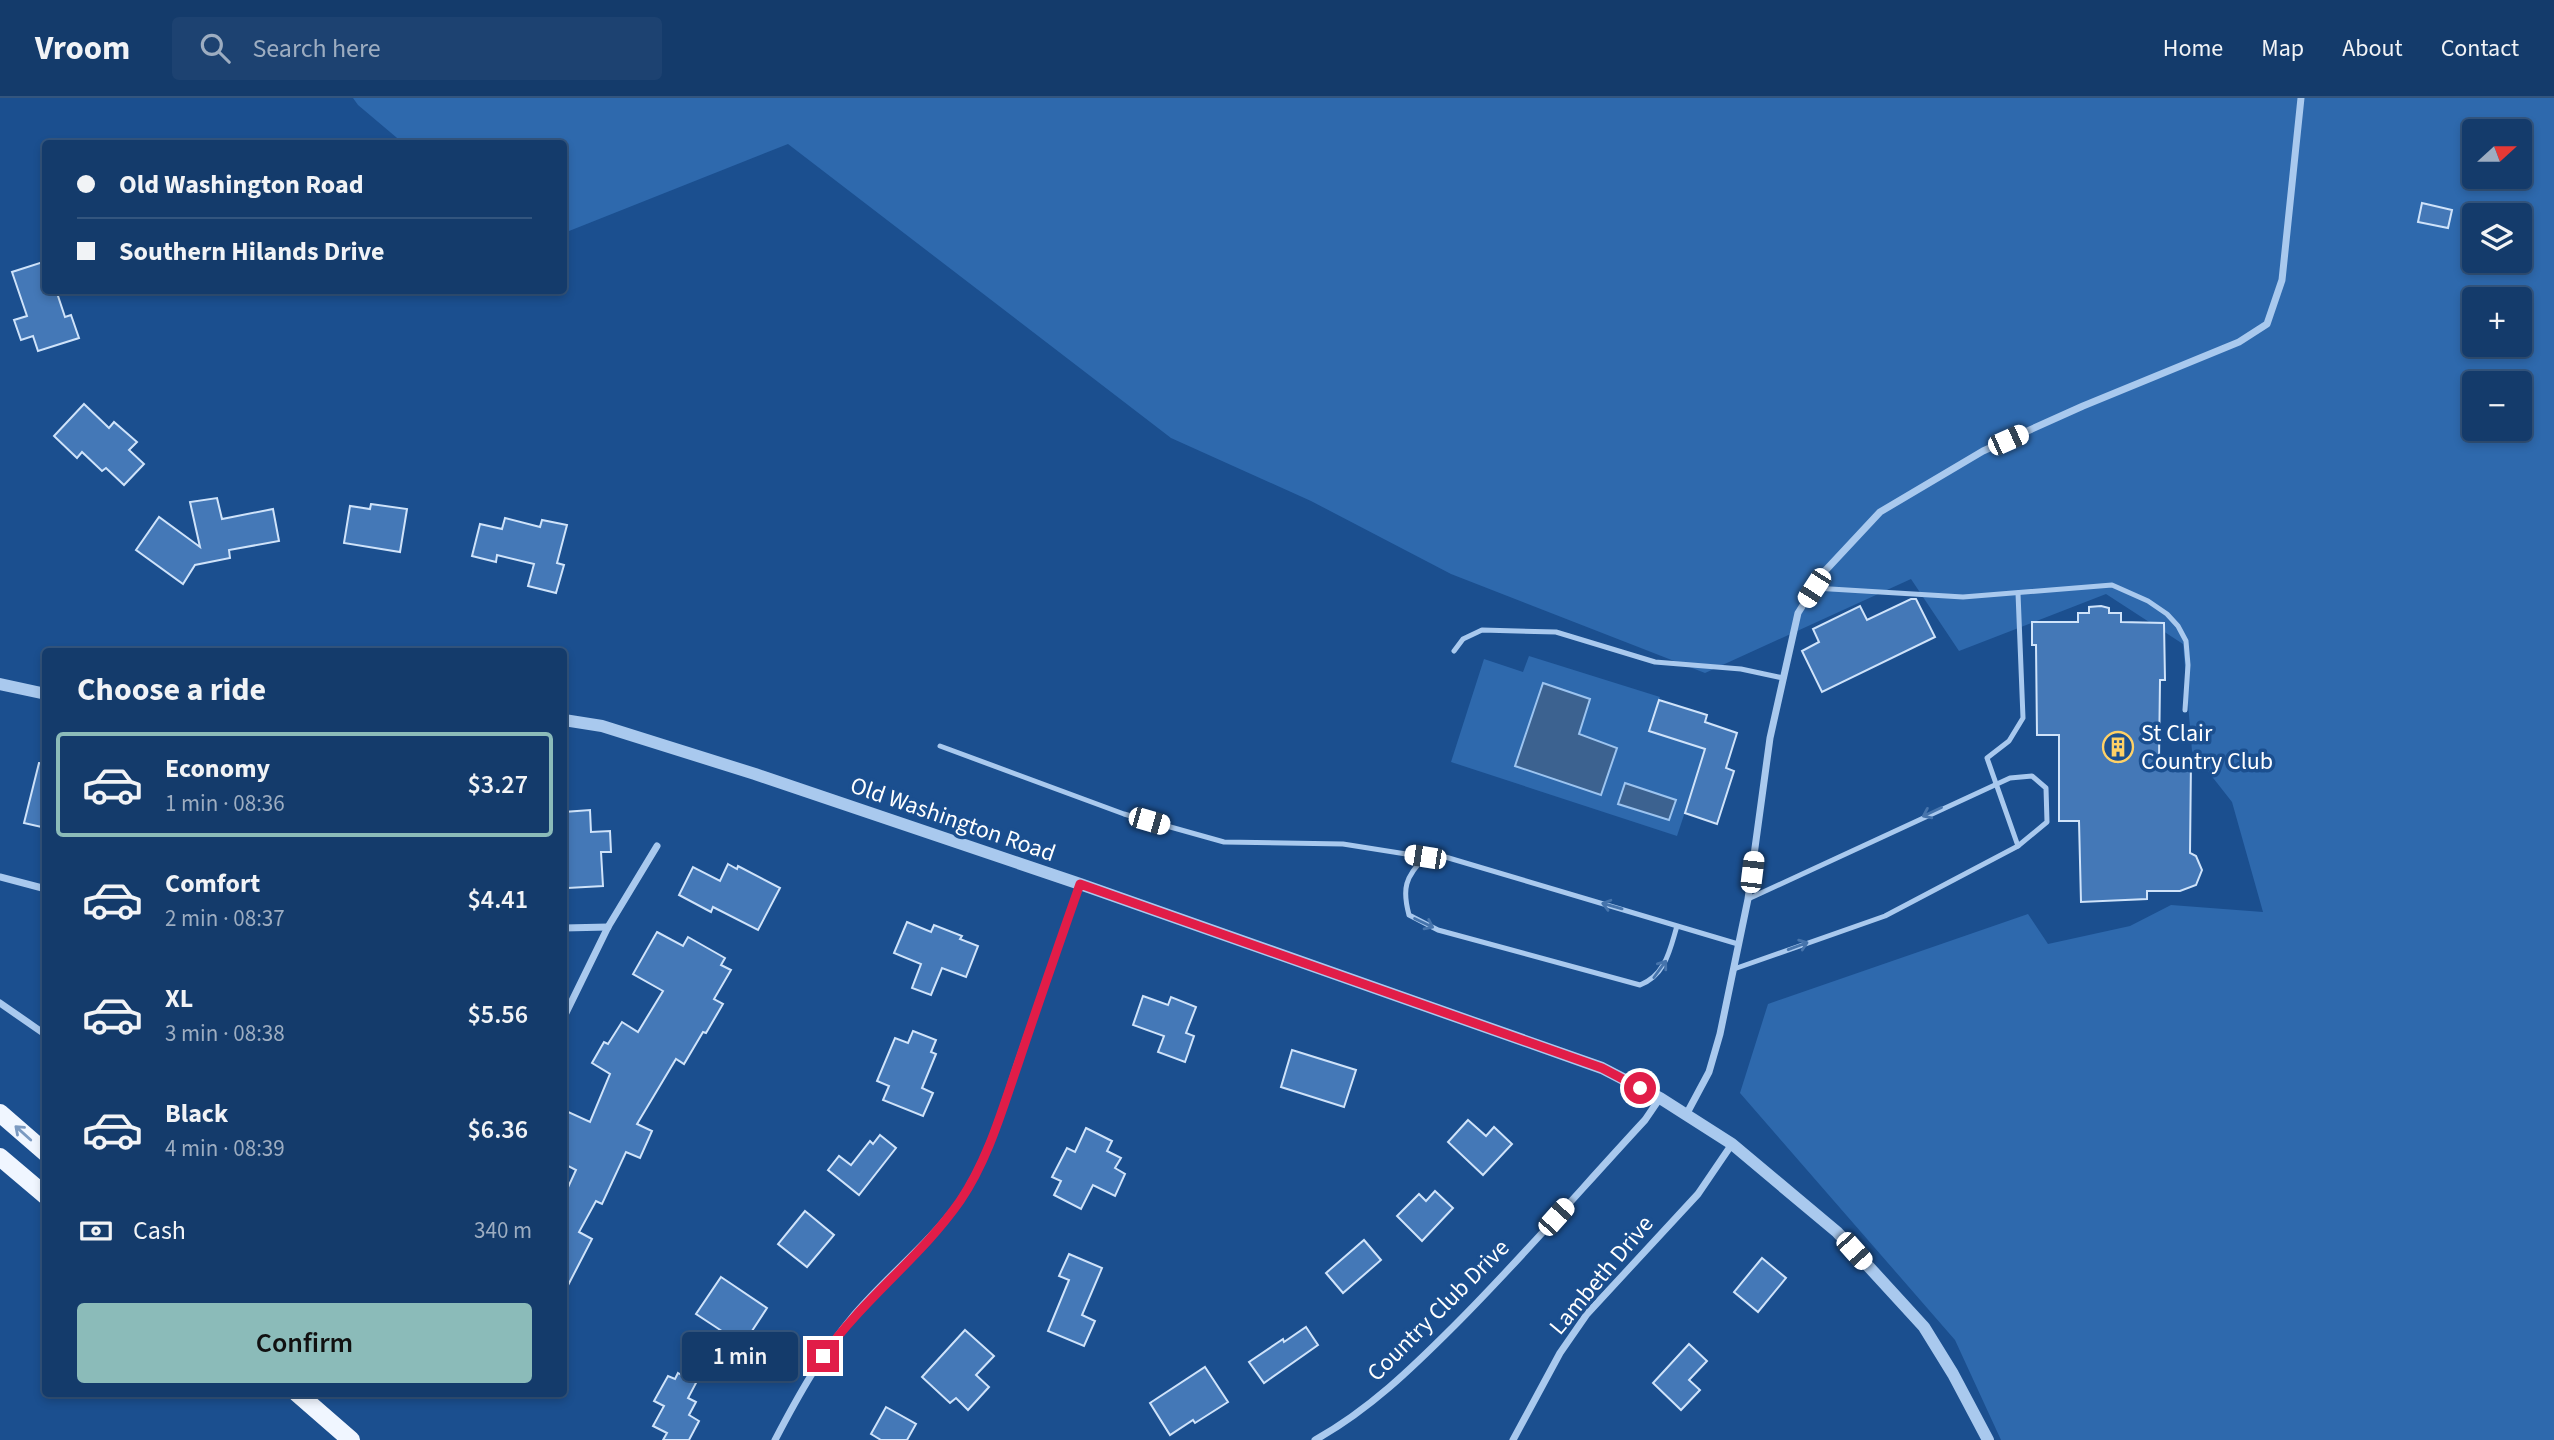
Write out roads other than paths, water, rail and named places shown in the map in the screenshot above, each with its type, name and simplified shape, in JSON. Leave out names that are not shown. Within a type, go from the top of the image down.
[{"type":"main road","points":[[0,1113],[42,1150]]},
{"type":"main road","points":[[0,1157],[42,1192]]},
{"type":"main road","points":[[303,1397],[351,1440]]},
{"type":"street","points":[[1686,1115],[1709,1072],[1734,969],[1748,899],[1770,738],[1798,613],[1824,572],[1880,512],[1983,451],[2238,342],[2267,324],[2282,280],[2301,98]]},
{"type":"street","points":[[0,684],[42,693]]},
{"type":"street","name":"Old Washington Road","points":[[567,720],[602,726],[665,744],[1080,884],[1602,1068],[1660,1098],[1732,1144],[1837,1231],[1924,1327],[1988,1440]]},
{"type":"street","points":[[567,1011],[608,927],[657,846]]},
{"type":"street","points":[[0,877],[42,887]]},
{"type":"street","points":[[775,1440],[813,1370],[834,1341],[855,1314],[927,1242],[960,1200],[974,1177],[997,1123],[1080,884]]},
{"type":"street","points":[[567,928],[608,927]]},
{"type":"street","points":[[0,1003],[42,1032]]},
{"type":"street","name":"Country Club Drive","points":[[1315,1440],[1334,1430],[1381,1396],[1418,1362],[1504,1274],[1645,1120],[1660,1098]]},
{"type":"street","name":"Lambeth Drive","points":[[1513,1440],[1560,1353],[1587,1314],[1698,1194],[1732,1144]]},
{"type":"lane","points":[[1814,588],[1963,597],[2112,585],[2148,601],[2167,614],[2178,626],[2186,641],[2188,665],[2185,710]]},
{"type":"lane","points":[[2018,593],[2023,718],[2009,741],[1987,758],[2018,846]]},
{"type":"lane","points":[[1454,651],[1463,639],[1482,629],[1556,632],[1655,662],[1741,669],[1783,678]]},
{"type":"lane","points":[[940,746],[1124,814],[1224,842],[1343,844],[1425,857],[1441,856],[1738,944]]},
{"type":"lane","points":[[1734,969],[1885,916],[2018,846],[2047,822],[2046,788],[2032,776],[2010,778],[1748,899]]},
{"type":"lane","points":[[1425,857],[1412,870],[1404,893],[1409,915],[1438,930],[1640,985],[1651,981],[1666,963],[1677,926]]},
{"type":"place","name":"St Clair Country Club","points":[[2118,747]]}]
